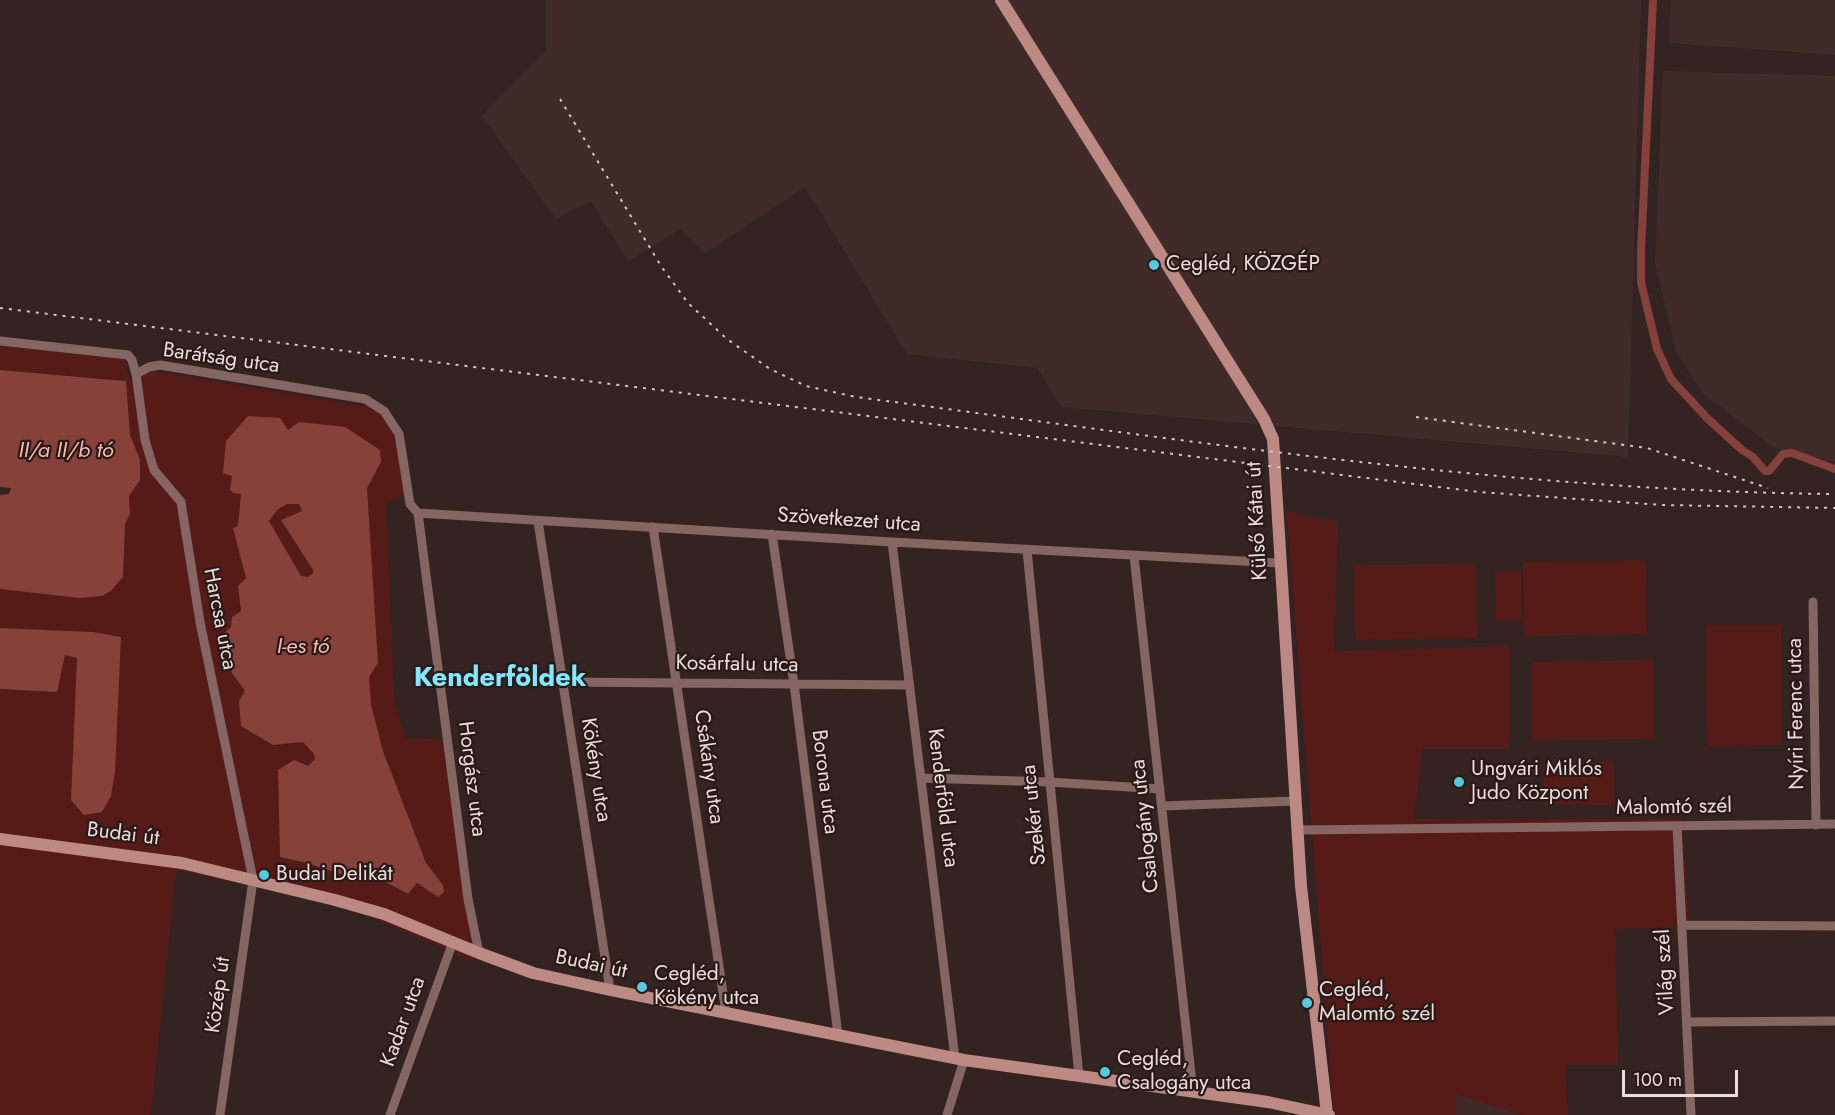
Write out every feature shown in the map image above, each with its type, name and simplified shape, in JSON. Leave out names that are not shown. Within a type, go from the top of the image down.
[{"type":"street","name":"Külső Kátai út","points":[[1000,0],[1267,425],[1275,446],[1279,563],[1306,942],[1328,1114]]},
{"type":"street","name":"Barátság utca","points":[[0,341],[128,355],[136,374],[149,367],[160,365],[365,399],[384,411],[399,434]]},
{"type":"street","name":"Harcsa utca","points":[[136,374],[145,440],[154,470],[181,502],[200,622],[253,880]]},
{"type":"street","name":"Horgász utca","points":[[399,434],[410,504],[418,513],[468,899],[479,953]]},
{"type":"street","name":"Szövetkezet utca","points":[[418,513],[1279,563]]},
{"type":"street","name":"Kökény utca","points":[[538,521],[610,990]]},
{"type":"street","name":"Csákány utca","points":[[652,527],[726,1013]]},
{"type":"street","name":"Borona utca","points":[[772,534],[794,684],[838,1035]]},
{"type":"street","name":"Kenderföld utca","points":[[892,542],[921,778],[960,1059]]},
{"type":"street","name":"Szekér utca","points":[[1027,550],[1079,1076]]},
{"type":"street","name":"Csalogány utca","points":[[1134,556],[1193,1092]]},
{"type":"street","name":"Nyíri Ferenc utca","points":[[1813,602],[1816,825]]},
{"type":"street","name":"Kosárfalu utca","points":[[563,682],[909,685]]},
{"type":"street","points":[[921,778],[1050,782],[1160,789]]},
{"type":"street","points":[[1162,806],[1296,801]]},
{"type":"street","name":"Malomtó szél","points":[[1298,830],[1835,824]]},
{"type":"street","name":"Világ szél","points":[[1677,826],[1691,1115]]},
{"type":"street","name":"Budai út","points":[[0,839],[167,860],[359,906],[533,973],[610,990],[960,1059],[1268,1102],[1328,1114]]},
{"type":"street","name":"Közép út","points":[[220,1115],[253,880]]},
{"type":"street","points":[[1682,925],[1835,926]]},
{"type":"street","name":"Kadar utca","points":[[390,1115],[453,942]]},
{"type":"street","points":[[1687,1022],[1835,1021]]},
{"type":"street","points":[[947,1115],[960,1059]]},
{"type":"shaded area","points":[[546,0],[1641,0],[1628,457],[1061,407],[1037,368],[907,354],[805,187],[705,253],[681,229],[628,262],[591,201],[556,219],[482,116],[546,51]]},
{"type":"shaded area","points":[[1671,0],[1835,0],[1835,55],[1669,43]]},
{"type":"shaded area","points":[[1663,71],[1835,76],[1835,462],[1773,447],[1702,393],[1676,351],[1655,263]]},
{"type":"shaded area","points":[[0,346],[124,359],[129,379],[152,371],[377,409],[397,435],[406,496],[386,502],[394,698],[405,738],[442,739],[474,962],[366,915],[293,894],[176,870],[151,1115],[0,1115],[0,689],[56,692],[65,655],[77,658],[71,800],[121,637],[93,632],[0,628],[0,589],[80,598],[102,596],[111,591],[123,577],[125,524],[130,514],[129,496],[140,480],[140,460],[130,435],[126,380],[0,370]],"holes":[[[381,462],[367,488],[378,663],[369,677],[371,705],[383,751],[426,863],[443,885],[438,897],[417,882],[408,894],[384,881],[365,882],[307,863],[280,857],[308,766],[315,760],[314,754],[303,742],[273,745],[239,701],[245,691],[232,673],[224,633],[234,623],[239,606],[238,586],[246,578],[233,529],[238,526],[241,493],[233,493],[232,476]]]},
{"type":"shaded area","points":[[287,503],[300,504],[302,511],[281,520],[313,570],[308,577],[301,576],[269,521],[277,510]]},
{"type":"shaded area","points":[[1287,512],[1338,522],[1334,651],[1510,646],[1509,749],[1422,749],[1414,819],[1682,819],[1689,926],[1615,929],[1618,1065],[1565,1065],[1568,1115],[1522,1115],[1456,1094],[1456,1115],[1334,1115]]},
{"type":"shaded area","points":[[1646,561],[1647,634],[1524,636],[1523,562]]},
{"type":"shaded area","points":[[1476,564],[1477,638],[1355,640],[1354,565]]},
{"type":"shaded area","points":[[1521,571],[1522,620],[1496,620],[1495,572]]},
{"type":"shaded area","points":[[1706,625],[1781,625],[1782,745],[1707,746]]},
{"type":"shaded area","points":[[1653,660],[1653,739],[1532,740],[1532,662]]},
{"type":"shaded area","points":[[1544,762],[1614,762],[1614,805],[1544,805]]},
{"type":"shaded area","points":[[1456,1094],[1522,1115],[1456,1115]]},
{"type":"water","name":"II/a II/b tó","points":[[0,370],[126,381],[130,435],[140,460],[140,480],[129,496],[130,514],[125,524],[123,577],[111,591],[102,596],[80,598],[0,589],[0,495],[9,494],[11,488],[0,487]]},
{"type":"water","name":"I-es tó","points":[[248,416],[280,418],[288,430],[299,422],[345,427],[380,450],[381,462],[367,488],[378,663],[369,677],[371,705],[383,751],[426,863],[443,885],[444,892],[438,897],[417,883],[408,894],[384,881],[365,882],[307,863],[280,857],[278,770],[294,760],[308,766],[315,759],[314,754],[303,742],[273,745],[241,726],[239,701],[245,691],[232,673],[224,633],[231,627],[232,617],[241,611],[238,586],[246,578],[233,528],[238,526],[241,494],[230,490],[232,476],[223,473],[226,441]],"holes":[[[287,504],[299,504],[302,511],[281,520],[313,570],[308,577],[301,576],[269,521],[277,510]]]},
{"type":"water","points":[[0,628],[93,632],[121,637],[115,772],[111,796],[102,812],[84,815],[71,800],[77,658],[65,655],[57,692],[0,689]]},
{"type":"waterway","points":[[1653,0],[1641,282],[1657,349],[1671,379],[1707,418],[1753,457],[1765,471],[1769,471],[1783,454],[1792,453],[1835,469]]},
{"type":"railway","points":[[560,99],[661,266],[688,303],[727,339],[770,369],[806,386],[856,397],[1222,445],[1467,473],[1712,491],[1835,494]]},
{"type":"railway","points":[[0,308],[1479,492],[1662,505],[1835,508]]},
{"type":"railway","points":[[1416,417],[1647,448],[1768,488]]},
{"type":"place","name":"Cegléd, KÖZGÉP","points":[[1154,265]]},
{"type":"place","name":"Ungvári Miklós Judo Központ","points":[[1459,782]]},
{"type":"place","name":"Budai Delikát","points":[[264,875]]},
{"type":"place","name":"Cegléd, Kökény utca","points":[[642,987]]},
{"type":"place","name":"Cegléd, Malomtó szél","points":[[1307,1003]]},
{"type":"place","name":"Cegléd, Csalogány utca","points":[[1105,1072]]},
{"type":"district","name":"Kenderföldek","points":[[500,679]]}]
